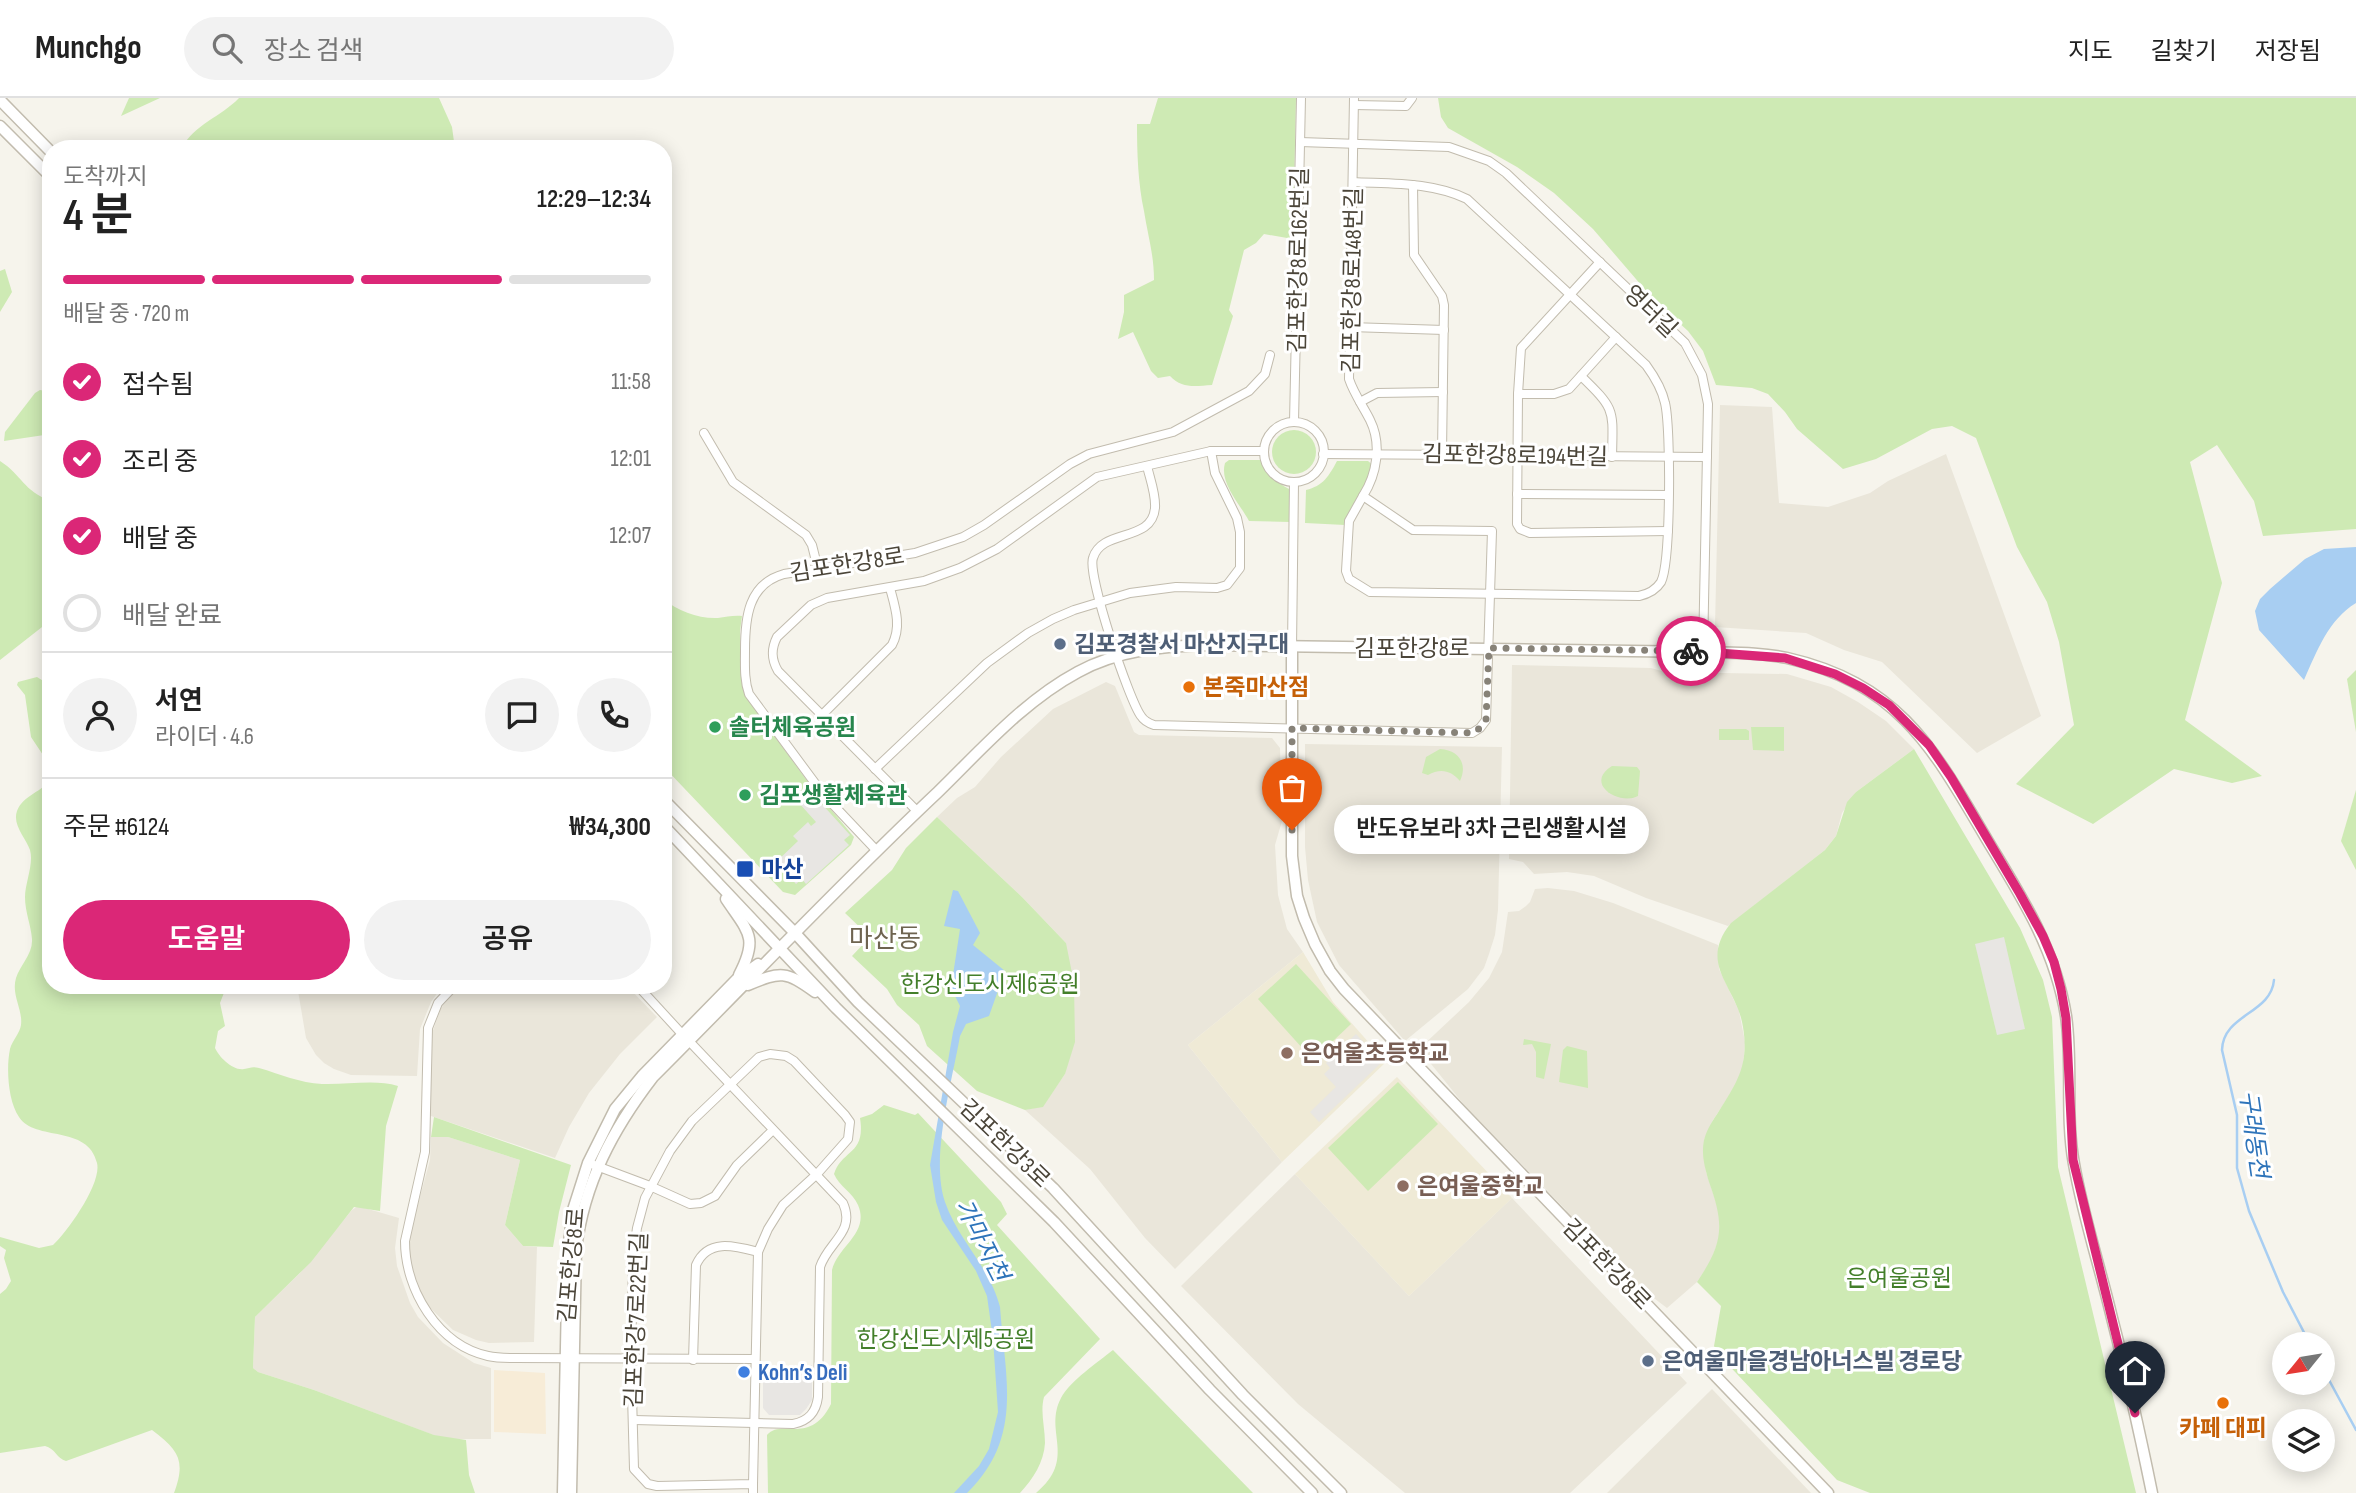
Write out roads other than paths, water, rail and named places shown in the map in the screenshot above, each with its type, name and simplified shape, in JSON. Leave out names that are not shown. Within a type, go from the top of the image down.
[{"type":"street","name":"김포한강8로162번길","points":[[1294,422],[1301,98]]},
{"type":"street","name":"김포한강8로148번길","points":[[1412,98],[1406,106],[1397,107],[1354,101],[1349,379],[1371,422],[1376,437],[1376,453],[1370,485],[1349,521],[1346,571],[1349,579],[1362,589],[1379,593],[1490,593]]},
{"type":"street","points":[[0,100],[42,143]]},
{"type":"street","points":[[0,127],[42,168]]},
{"type":"street","name":"영터길","points":[[1300,142],[1449,147],[1489,161],[1506,173],[1685,344],[1702,375],[1708,404],[1703,652]]},
{"type":"street","points":[[1353,182],[1444,189],[1467,199],[1646,365],[1661,389],[1667,414],[1668,531],[1659,584],[1647,594],[1639,596],[1490,593]]},
{"type":"street","points":[[1413,186],[1415,255],[1442,296],[1444,305],[1442,453]]},
{"type":"street","points":[[1600,262],[1521,348],[1517,524],[1525,532],[1668,531]]},
{"type":"street","points":[[1350,327],[1444,330]]},
{"type":"street","points":[[1518,394],[1563,392],[1616,337]]},
{"type":"street","name":"김포한강8로","points":[[876,850],[823,794],[754,702],[747,687],[745,634],[747,611],[752,598],[767,582],[778,576],[915,553],[963,537],[1070,464],[1089,454],[1173,432],[1249,391],[1265,374],[1270,355]]},
{"type":"street","points":[[1581,376],[1611,410],[1612,457]]},
{"type":"street","points":[[1360,402],[1377,393],[1443,392]]},
{"type":"street","points":[[1294,422],[1313,429],[1320,438],[1323,454],[1320,467],[1313,475],[1294,482],[1276,476],[1265,461],[1264,451],[1270,434],[1276,427],[1294,422]]},
{"type":"street","points":[[704,433],[733,482],[806,535],[812,545],[818,569]]},
{"type":"street","points":[[917,811],[778,671],[772,657],[774,643],[811,605],[827,597],[936,578],[976,561],[997,549],[1097,477],[1212,451],[1264,451]]},
{"type":"street","points":[[875,769],[987,663],[1053,619],[1130,593],[1217,588],[1227,585],[1240,568],[1240,532],[1232,506],[1215,473],[1212,451]]},
{"type":"street","name":"김포한강8로194번길","points":[[1323,454],[1707,457]]},
{"type":"street","points":[[1147,466],[1154,499],[1153,514],[1144,528],[1112,539],[1096,551],[1092,560],[1099,602],[1140,715],[1146,723],[1472,733],[1486,720],[1492,531],[1413,530],[1363,496]]},
{"type":"street","points":[[1292,648],[1294,482]]},
{"type":"street","points":[[1517,494],[1668,495]]},
{"type":"street","points":[[822,715],[892,645],[897,630],[897,618],[890,588]]},
{"type":"street","name":"김포한강8로","points":[[571,1493],[568,1250],[573,1210],[615,1110],[643,1075],[686,1038],[876,850],[1035,700],[1081,670],[1118,656],[1173,646],[1703,652],[1785,658],[1835,674],[1889,705],[1929,745],[1951,777],[2035,919],[2054,962],[2063,999],[2068,1042],[2073,1160],[2152,1493]]},
{"type":"street","name":"김포한강8로","points":[[1292,648],[1292,856],[1304,918],[1330,971],[1437,1088],[1828,1493]]},
{"type":"street","name":"김포한강3로","points":[[672,808],[795,933],[858,1002],[1053,1188],[1243,1395],[1341,1493]]},
{"type":"street","points":[[672,834],[836,1008]]},
{"type":"street","points":[[709,873],[740,920],[751,944],[740,983]]},
{"type":"street","points":[[740,983],[788,974],[836,1008]]},
{"type":"street","points":[[446,994],[438,1003],[428,1028],[425,1152],[405,1241],[407,1271],[421,1303],[436,1322],[451,1337],[469,1349],[488,1356],[755,1359]]},
{"type":"street","points":[[634,1420],[797,1424],[809,1418],[817,1406],[820,1267],[827,1251],[843,1235],[848,1223],[843,1203],[645,994]]},
{"type":"street","name":"김포한강3로","points":[[836,1008],[1054,1222],[1210,1390],[1312,1493]]},
{"type":"street","name":"김포한강7로22번길","points":[[778,1054],[794,1061],[850,1122],[848,1139],[817,1174],[783,1205],[758,1252],[753,1489],[648,1484],[637,1474],[632,1462],[634,1420],[631,1358],[633,1258],[637,1228],[650,1186],[682,1133],[759,1057],[778,1054]]},
{"type":"street","points":[[593,1165],[691,1204],[709,1200],[737,1165],[773,1130]]},
{"type":"street","points":[[693,1360],[696,1265],[699,1259],[713,1247],[725,1245],[758,1252]]},
{"type":"street","name":"김포한강8로","points":[[563,1493],[570,1358]]},
{"type":"water","points":[[2356,547],[2356,603],[2331,627],[2304,680],[2259,630],[2255,611],[2260,599],[2305,559],[2324,549]]},
{"type":"water","points":[[953,890],[958,891],[980,933],[973,945],[1005,971],[989,1016],[966,1024],[960,1036],[941,1142],[941,1184],[945,1202],[958,1229],[989,1279],[1000,1307],[1007,1382],[1004,1428],[997,1450],[985,1472],[967,1493],[954,1493],[979,1466],[989,1449],[998,1412],[987,1296],[976,1271],[942,1220],[930,1165],[960,1006],[951,988],[960,929],[944,926]]},
{"type":"waterway","name":"구래동천","points":[[2274,980],[2265,1000],[2230,1029],[2224,1038],[2222,1050],[2237,1115],[2237,1168],[2249,1211],[2283,1292],[2304,1332]]},
{"type":"waterway","name":"구래동천","points":[[2335,1391],[2356,1430]]},
{"type":"place","name":"김포경찰서 마산지구대","points":[[1060,644]]},
{"type":"place","name":"본죽마산점","points":[[1189,687]]},
{"type":"place","name":"솔터체육공원","points":[[715,727]]},
{"type":"place","name":"김포생활체육관","points":[[745,795]]},
{"type":"place","name":"반도유보라 3차 근린생활시설","points":[[1292,830]]},
{"type":"place","name":"마산","points":[[745,869]]},
{"type":"place","name":"은여울초등학교","points":[[1287,1053]]},
{"type":"place","name":"은여울중학교","points":[[1403,1186]]},
{"type":"place","name":"은여울마을경남아너스빌 경로당","points":[[1648,1361]]},
{"type":"place","name":"Kohn’s Deli","points":[[744,1372]]},
{"type":"place","name":"카페 대피","points":[[2223,1403]]},
{"type":"district","name":"마산동","points":[[885,938]]},
{"type":"park label","name":"한강신도시제6공원","points":[[990,984]]},
{"type":"park label","name":"은여울공원","points":[[1899,1278]]},
{"type":"park label","name":"한강신도시제5공원","points":[[946,1339]]},
{"type":"water label","name":"가마지천","points":[[982,1240]]}]
